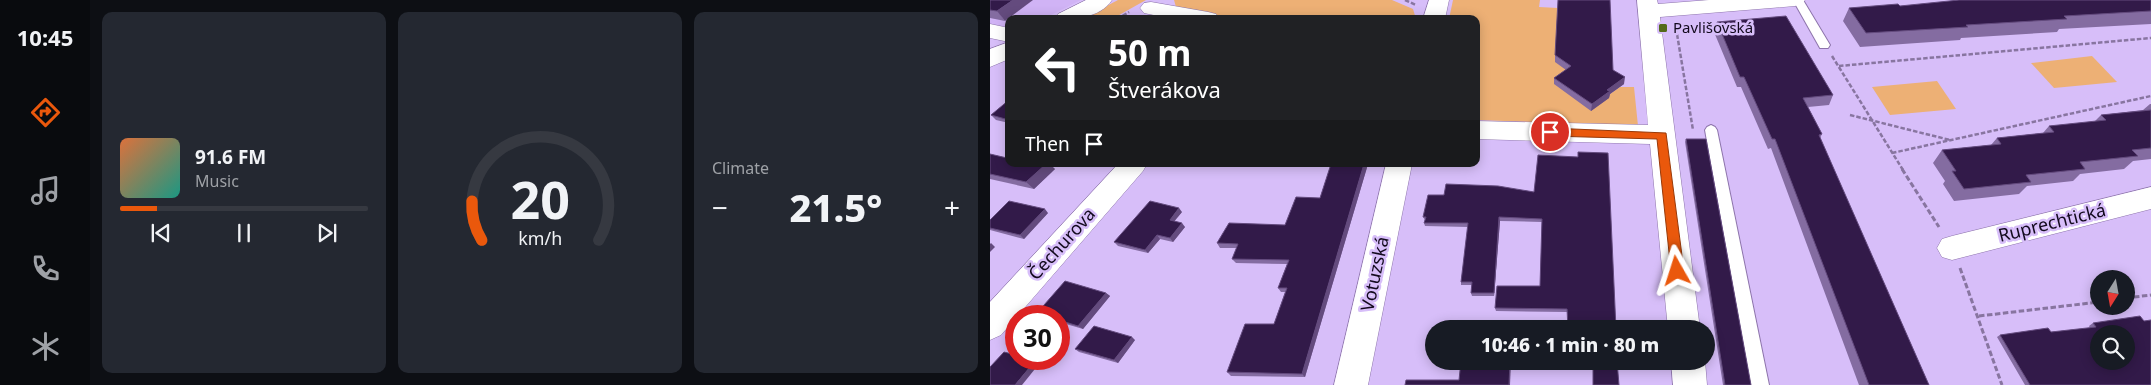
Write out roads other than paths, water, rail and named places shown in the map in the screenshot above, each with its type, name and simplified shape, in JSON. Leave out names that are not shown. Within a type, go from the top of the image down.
[{"type":"street","points":[[1074,15],[1102,0]]},
{"type":"street","points":[[1435,15],[1438,0]]},
{"type":"street","points":[[1683,320],[1647,6],[1673,9],[1797,0]]},
{"type":"street","points":[[1152,8],[1188,15]]},
{"type":"street","points":[[990,31],[1005,34]]},
{"type":"street","points":[[990,59],[1005,51]]},
{"type":"street","points":[[1480,130],[1662,135]]},
{"type":"street","name":"Čechurova","points":[[990,324],[1131,167]]},
{"type":"street","name":"Votuzská","points":[[1351,385],[1398,167]]},
{"type":"street","name":"Ruprechtická","points":[[1952,248],[2151,198]]},
{"type":"street","points":[[1689,370],[1690,385]]},
{"type":"lane","points":[[1797,0],[1824,45]]},
{"type":"lane","points":[[1711,130],[1760,385]]},
{"type":"place","name":"Pavlišovská","points":[[1663,28]]}]
